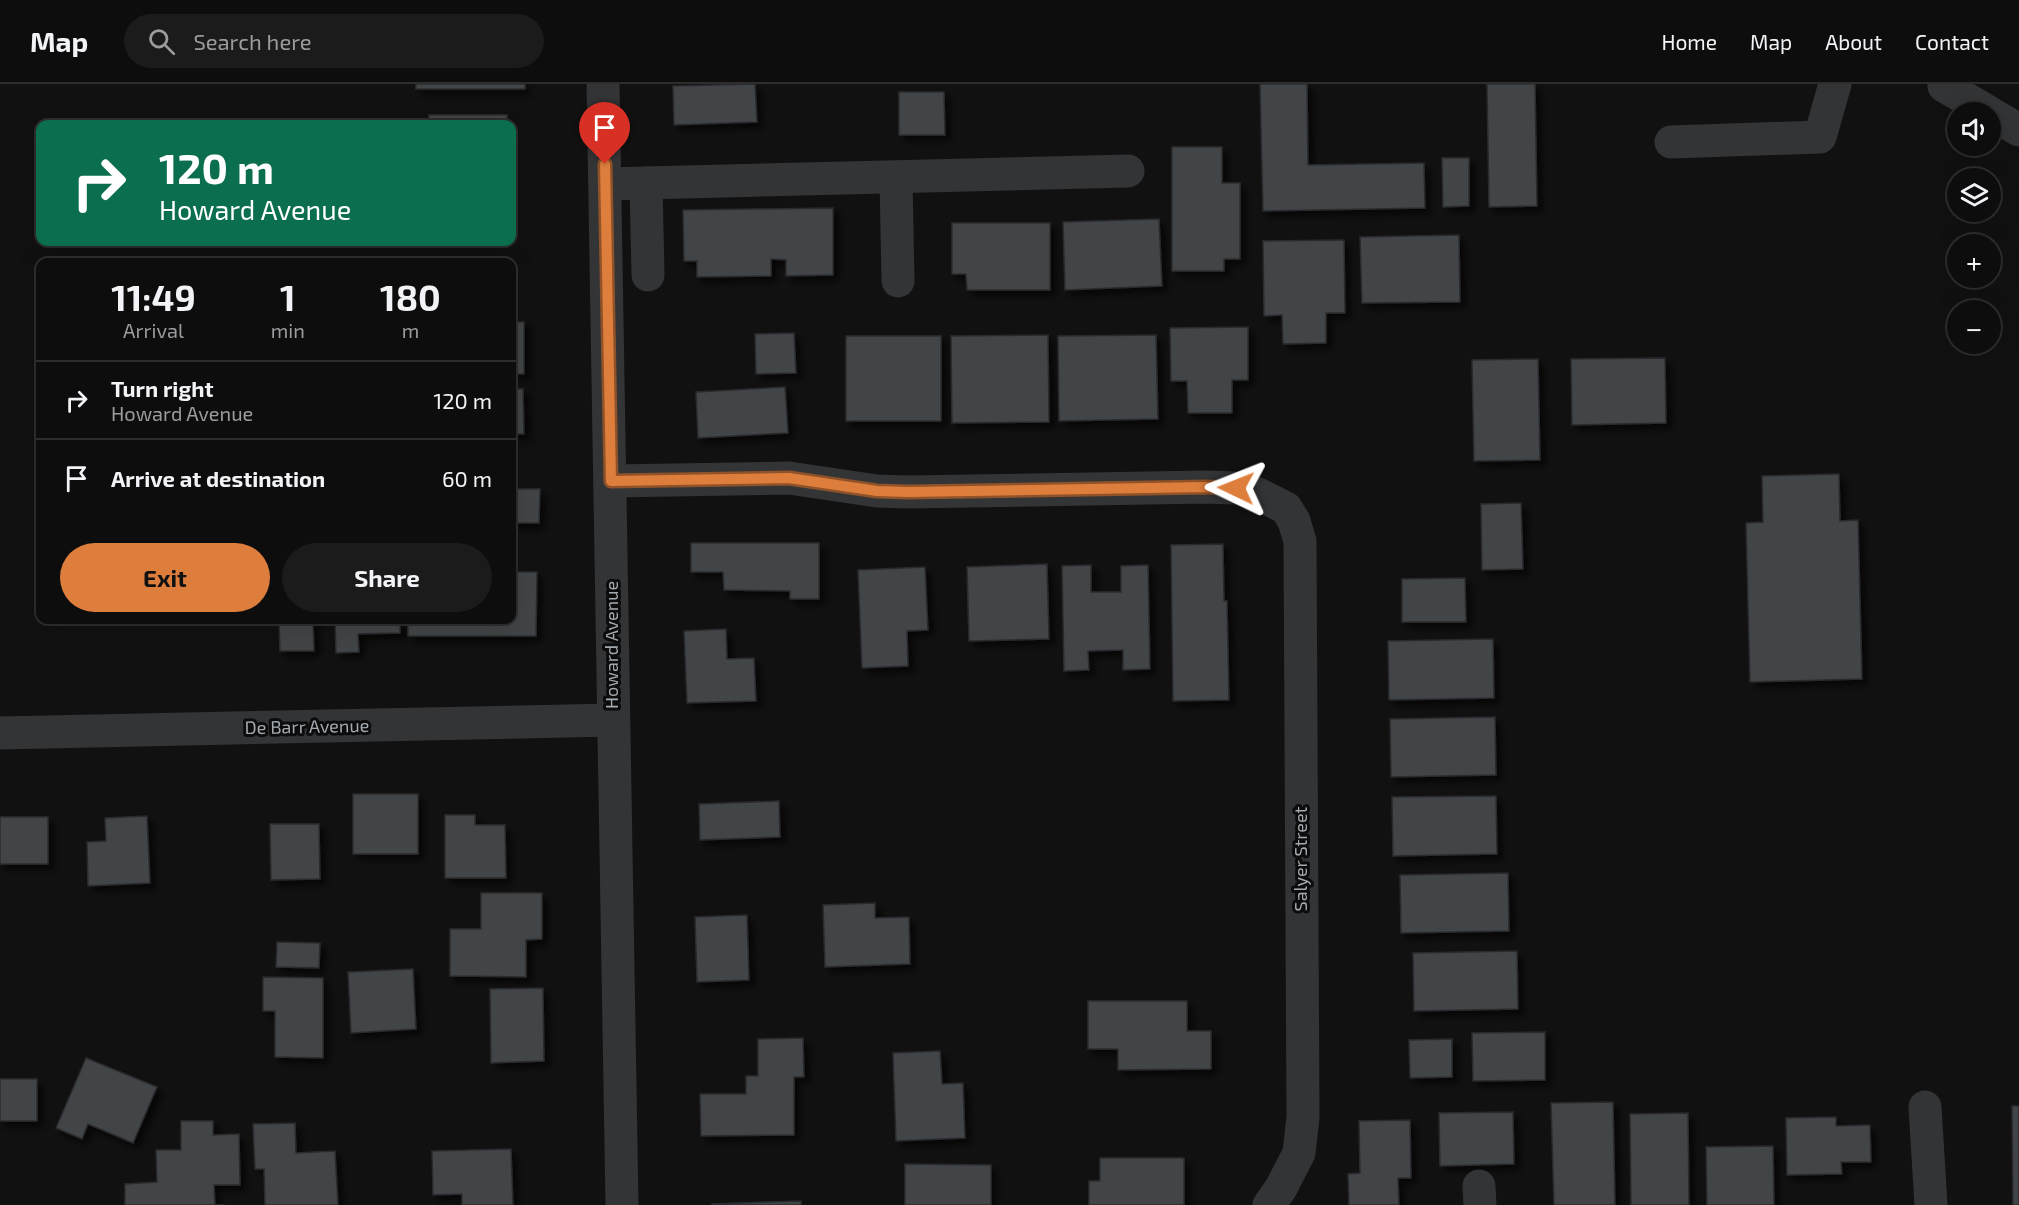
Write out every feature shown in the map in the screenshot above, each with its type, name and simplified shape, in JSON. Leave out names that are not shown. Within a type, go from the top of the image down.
[{"type":"street","name":"Howard Avenue","points":[[603,84],[622,1205]]},
{"type":"street","points":[[1671,142],[1820,137],[1835,84]]},
{"type":"street","points":[[1945,84],[1944,86],[1971,102]]},
{"type":"street","points":[[2001,119],[2019,130]]},
{"type":"street","points":[[605,184],[1128,171]]},
{"type":"street","points":[[896,178],[898,280]]},
{"type":"street","points":[[646,183],[648,275]]},
{"type":"street","name":"Salyer Street","points":[[611,481],[789,478],[877,491],[908,492],[1236,488],[1258,494],[1286,508],[1294,521],[1300,541],[1304,1117],[1299,1153],[1281,1188],[1269,1205]]},
{"type":"street","name":"De Barr Avenue","points":[[0,733],[613,720]]},
{"type":"street","points":[[1925,1107],[1931,1205]]},
{"type":"building","points":[[416,84],[525,84],[525,89],[416,89]]},
{"type":"building","points":[[755,84],[757,122],[674,125],[673,86]]},
{"type":"building","points":[[1260,84],[1307,84],[1308,165],[1424,163],[1425,208],[1263,211]]},
{"type":"building","points":[[1487,84],[1535,84],[1537,206],[1489,207]]},
{"type":"building","points":[[899,92],[944,92],[945,135],[899,135]]},
{"type":"building","points":[[429,115],[507,115],[507,120],[429,120]]},
{"type":"building","points":[[1172,147],[1222,147],[1222,183],[1240,183],[1240,259],[1224,259],[1224,271],[1172,271]]},
{"type":"building","points":[[1442,158],[1469,158],[1469,206],[1443,207]]},
{"type":"building","points":[[833,208],[833,275],[786,276],[786,260],[771,259],[771,276],[697,277],[697,261],[684,261],[683,210]]},
{"type":"building","points":[[1159,219],[1162,286],[1065,290],[1063,222]]},
{"type":"building","points":[[952,223],[1050,223],[1050,290],[967,290],[966,274],[952,274]]},
{"type":"building","points":[[1459,235],[1460,302],[1362,303],[1360,237]]},
{"type":"building","points":[[1344,240],[1345,313],[1326,313],[1326,343],[1283,344],[1282,315],[1264,316],[1263,241]]},
{"type":"building","points":[[516,322],[524,322],[524,374],[516,374]]},
{"type":"building","points":[[1248,327],[1248,380],[1232,380],[1232,413],[1188,413],[1187,381],[1171,381],[1170,328]]},
{"type":"building","points":[[794,333],[796,373],[756,374],[755,334]]},
{"type":"building","points":[[1048,335],[1049,422],[952,423],[951,336]]},
{"type":"building","points":[[1156,335],[1158,419],[1059,421],[1058,336]]},
{"type":"building","points":[[846,336],[941,336],[941,421],[846,421]]},
{"type":"building","points":[[1665,358],[1666,423],[1572,425],[1571,359]]},
{"type":"building","points":[[1538,359],[1540,460],[1474,461],[1472,360]]},
{"type":"building","points":[[785,387],[788,433],[698,438],[696,392]]},
{"type":"building","points":[[516,389],[523,389],[524,434],[516,434]]},
{"type":"building","points":[[1839,474],[1840,521],[1858,520],[1862,679],[1750,682],[1746,523],[1763,522],[1762,476]]},
{"type":"building","points":[[516,489],[540,489],[539,523],[516,523]]},
{"type":"building","points":[[1521,503],[1523,569],[1482,570],[1481,504]]},
{"type":"building","points":[[691,543],[819,543],[819,599],[790,599],[790,591],[724,590],[723,572],[691,572]]},
{"type":"building","points":[[1223,544],[1224,601],[1227,601],[1229,700],[1173,701],[1171,545]]},
{"type":"building","points":[[1047,564],[1049,639],[969,641],[967,567]]},
{"type":"building","points":[[1091,565],[1091,592],[1121,592],[1121,566],[1148,565],[1150,669],[1123,670],[1123,650],[1088,651],[1089,670],[1064,671],[1062,566]]},
{"type":"building","points":[[925,567],[928,630],[907,631],[908,666],[862,668],[858,570]]},
{"type":"building","points":[[516,572],[537,572],[536,636],[408,636],[408,624],[516,624]]},
{"type":"building","points":[[1465,578],[1466,622],[1402,622],[1402,579]]},
{"type":"building","points":[[279,624],[313,624],[314,651],[280,651]]},
{"type":"building","points":[[335,624],[400,624],[400,633],[358,634],[359,652],[336,653]]},
{"type":"building","points":[[726,629],[727,659],[754,658],[756,701],[687,703],[684,631]]},
{"type":"building","points":[[1493,639],[1494,698],[1389,700],[1388,641]]},
{"type":"building","points":[[1495,717],[1496,775],[1391,777],[1390,719]]},
{"type":"building","points":[[353,794],[418,794],[418,854],[353,854]]},
{"type":"building","points":[[1496,796],[1497,854],[1393,856],[1392,797]]},
{"type":"building","points":[[779,801],[780,837],[700,840],[699,804]]},
{"type":"building","points":[[445,815],[475,815],[475,825],[505,825],[506,878],[445,878]]},
{"type":"building","points":[[147,816],[150,883],[88,886],[87,842],[106,841],[105,818]]},
{"type":"building","points":[[0,817],[48,817],[48,864],[0,864]]},
{"type":"building","points":[[270,824],[319,824],[320,879],[271,880]]},
{"type":"building","points":[[1508,873],[1509,931],[1401,933],[1400,875]]},
{"type":"building","points":[[481,893],[542,893],[542,939],[526,940],[526,977],[450,976],[450,929],[481,929]]},
{"type":"building","points":[[875,903],[875,918],[909,917],[910,964],[825,967],[823,905]]},
{"type":"building","points":[[747,915],[749,980],[697,982],[695,917]]},
{"type":"building","points":[[277,942],[320,943],[319,968],[276,967]]},
{"type":"building","points":[[1517,951],[1518,1009],[1414,1011],[1413,953]]},
{"type":"building","points":[[413,969],[416,1029],[351,1033],[348,972]]},
{"type":"building","points":[[263,977],[323,978],[323,1058],[275,1057],[275,1011],[263,1011]]},
{"type":"building","points":[[543,988],[544,1061],[491,1063],[490,989]]},
{"type":"building","points":[[1088,1001],[1187,1001],[1187,1031],[1211,1031],[1211,1069],[1118,1070],[1118,1049],[1088,1049]]},
{"type":"building","points":[[1545,1032],[1545,1080],[1473,1081],[1472,1033]]},
{"type":"building","points":[[803,1038],[804,1077],[794,1077],[794,1135],[701,1136],[700,1094],[746,1094],[746,1076],[758,1076],[758,1039]]},
{"type":"building","points":[[1452,1039],[1452,1077],[1410,1078],[1409,1040]]},
{"type":"building","points":[[940,1051],[942,1084],[963,1083],[965,1138],[896,1141],[893,1053]]},
{"type":"building","points":[[86,1058],[157,1087],[133,1143],[88,1124],[82,1139],[56,1128]]},
{"type":"building","points":[[0,1079],[37,1079],[37,1121],[0,1121]]},
{"type":"building","points":[[1613,1102],[1615,1205],[1554,1205],[1551,1103]]},
{"type":"building","points":[[2012,1106],[2019,1106],[2019,1205],[2013,1205]]},
{"type":"building","points":[[1513,1112],[1514,1164],[1440,1166],[1439,1113]]},
{"type":"building","points":[[1688,1113],[1689,1205],[1631,1205],[1630,1114]]},
{"type":"building","points":[[1836,1117],[1836,1126],[1870,1125],[1871,1162],[1841,1162],[1842,1174],[1787,1175],[1786,1118]]},
{"type":"building","points":[[1410,1120],[1411,1178],[1398,1178],[1399,1205],[1349,1205],[1348,1174],[1360,1173],[1359,1121]]},
{"type":"building","points":[[181,1121],[213,1121],[213,1135],[239,1134],[240,1185],[214,1185],[215,1205],[125,1205],[125,1184],[157,1182],[156,1150],[181,1150]]},
{"type":"building","points":[[295,1123],[296,1153],[335,1151],[338,1205],[265,1205],[264,1169],[255,1169],[253,1124]]},
{"type":"building","points":[[1773,1146],[1774,1205],[1707,1205],[1706,1147]]},
{"type":"building","points":[[511,1149],[513,1205],[462,1205],[462,1194],[433,1195],[432,1151]]},
{"type":"building","points":[[1100,1158],[1184,1158],[1184,1205],[1089,1205],[1089,1181],[1100,1181]]},
{"type":"building","points":[[905,1164],[991,1165],[991,1205],[905,1205]]},
{"type":"building","points":[[801,1201],[801,1205],[712,1205],[712,1204]]},
{"type":"route","points":[[605,164],[611,481],[789,478],[877,491],[908,492],[1236,488]]}]
